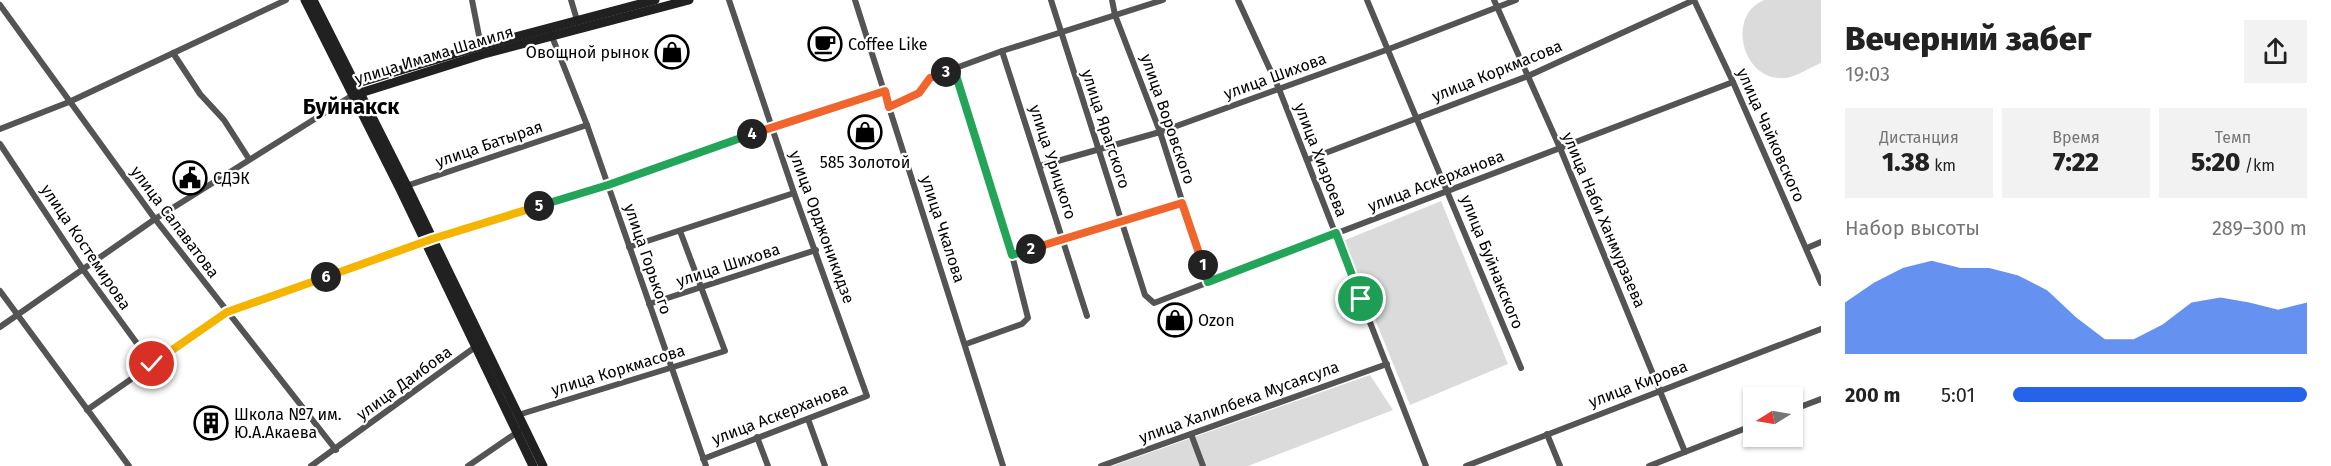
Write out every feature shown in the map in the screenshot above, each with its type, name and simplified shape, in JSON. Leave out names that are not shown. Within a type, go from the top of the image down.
[{"type":"main road","points":[[305,0],[403,187],[521,429],[543,466]]},
{"type":"main road","points":[[313,0],[347,66],[353,89]]},
{"type":"main road","name":"улица Имама Шамиля","points":[[353,89],[484,54],[550,32],[577,20],[655,0]]},
{"type":"main road","name":"улица Имама Шамиля","points":[[353,89],[481,46],[689,0]]},
{"type":"main road","points":[[479,344],[518,415],[533,466]]},
{"type":"street","points":[[0,129],[69,102],[286,0]]},
{"type":"street","points":[[472,0],[481,46]]},
{"type":"street","points":[[571,0],[577,20]]},
{"type":"street","name":"улица Орджоникидзе","points":[[729,0],[794,193],[867,396]]},
{"type":"street","name":"улица Чкалова","points":[[855,0],[1003,466]]},
{"type":"street","name":"улица Ярагского","points":[[1050,0],[1145,295],[1149,300]]},
{"type":"street","name":"улица Воровского","points":[[1112,0],[1115,15],[1160,132],[1208,282]]},
{"type":"street","points":[[889,107],[919,93],[930,78],[1002,51],[1163,0]]},
{"type":"street","name":"улица Хизроева","points":[[1239,0],[1279,89],[1426,466]]},
{"type":"street","name":"улица Буйнакского","points":[[1367,0],[1521,368]]},
{"type":"street","name":"улица Наби Ханмурзаева","points":[[1494,0],[1560,148],[1685,452]]},
{"type":"street","name":"улица Шихова","points":[[1040,166],[1160,132],[1516,0]]},
{"type":"street","name":"улица Коркмасова","points":[[1307,160],[1528,76],[1694,0]]},
{"type":"street","name":"улица Чайковского","points":[[1694,0],[1733,82],[1821,283]]},
{"type":"street","name":"улица Салаватова","points":[[0,5],[154,219],[336,450]]},
{"type":"street","name":"улица Горького","points":[[550,32],[587,125],[706,466]]},
{"type":"street","name":"улица Урицкого","points":[[1002,51],[1087,316]]},
{"type":"street","points":[[173,53],[200,94],[224,120],[249,159]]},
{"type":"street","points":[[954,69],[1012,255],[1028,318],[1022,324],[966,344]]},
{"type":"street","name":"улица Аскерханова","points":[[1149,300],[1154,303],[1733,82]]},
{"type":"street","name":"улица Имама Шамиля","points":[[0,327],[154,219],[353,89]]},
{"type":"street","points":[[87,410],[227,312],[429,240],[608,185],[772,127],[885,91]]},
{"type":"street","name":"улица Батырая","points":[[403,187],[587,125]]},
{"type":"street","name":"улица Костемирова","points":[[0,144],[82,268],[152,364]]},
{"type":"street","points":[[629,247],[794,193]]},
{"type":"street","points":[[1012,255],[1182,203]]},
{"type":"street","points":[[680,231],[701,288]]},
{"type":"street","points":[[1807,248],[1821,242]]},
{"type":"street","name":"улица Шихова","points":[[649,304],[816,250]]},
{"type":"street","name":"улица Коркмасова","points":[[518,415],[725,351],[701,288]]},
{"type":"street","points":[[0,291],[16,316],[129,466]]},
{"type":"street","name":"улица Кирова","points":[[1466,466],[1821,329]]},
{"type":"street","name":"улица Даибова","points":[[311,466],[479,344]]},
{"type":"street","name":"улица Халилбека Мусаясула","points":[[1101,466],[1386,364]]},
{"type":"street","name":"улица Аскерханова","points":[[703,459],[867,396]]},
{"type":"street","points":[[1803,406],[1821,399]]},
{"type":"street","points":[[808,419],[825,466]]},
{"type":"street","points":[[468,466],[521,429]]},
{"type":"street","points":[[1649,466],[1743,429]]},
{"type":"street","points":[[1191,434],[1203,466]]},
{"type":"street","points":[[1547,434],[1560,466]]},
{"type":"street","points":[[757,437],[768,466]]},
{"type":"shaded area","points":[[1764,0],[1821,0],[1821,63],[1786,78],[1771,77],[1759,70],[1750,60],[1744,47],[1742,33],[1745,20],[1752,8]]},
{"type":"shaded area","points":[[1441,201],[1508,364],[1410,405],[1343,241]]},
{"type":"shaded area","points":[[1370,375],[1393,410],[1248,466],[1112,466]]},
{"type":"place","name":"Coffee Like","points":[[825,44]]},
{"type":"place","name":"Овощной рынок","points":[[672,52]]},
{"type":"place","name":"585 Золотой","points":[[865,132]]},
{"type":"place","name":"СДЭК","points":[[190,178]]},
{"type":"place","name":"Ozon","points":[[1175,320]]},
{"type":"place","name":"Школа №7 им. Ю.А.Акаева","points":[[211,423]]},
{"type":"district","name":"Буйнакск","points":[[351,106]]},
{"type":"route","points":[[152,364],[227,312],[432,239],[608,185],[772,127],[885,91],[889,107],[919,93],[930,78],[954,69],[1012,255],[1182,203],[1208,282],[1336,233],[1361,299]]}]
